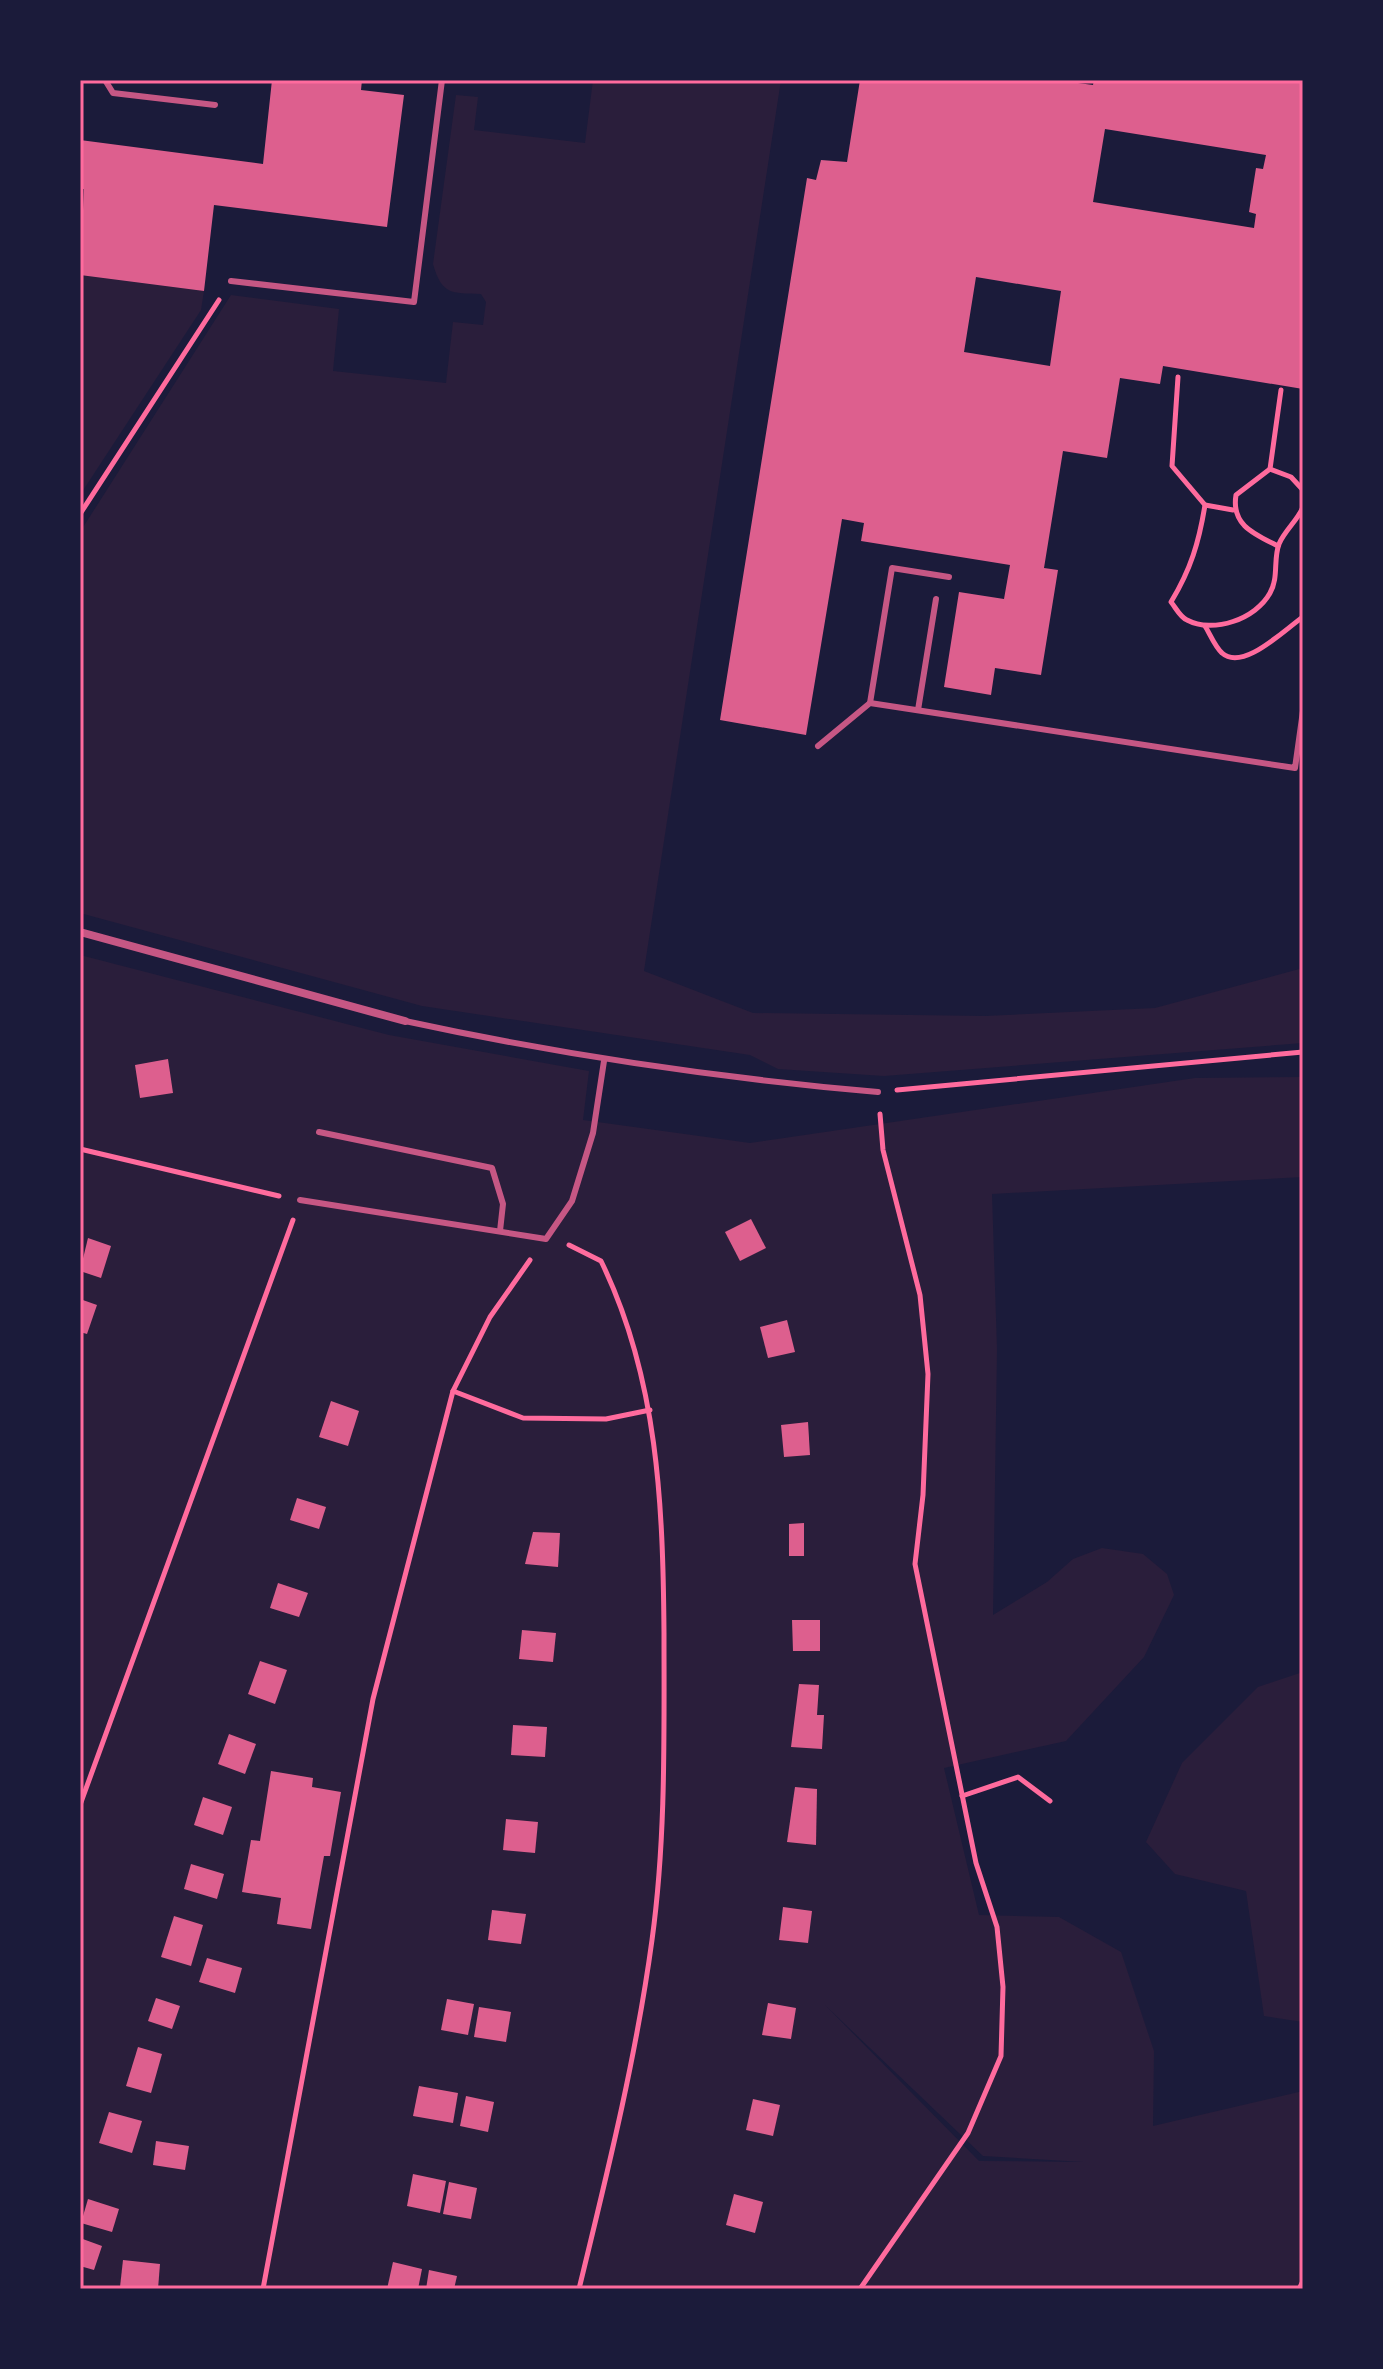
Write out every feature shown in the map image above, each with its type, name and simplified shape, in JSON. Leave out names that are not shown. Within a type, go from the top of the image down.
[{"type":"street","points":[[80,932],[405,1021]]},
{"type":"lane","points":[[105,80],[113,93],[215,105]]},
{"type":"lane","points":[[231,281],[414,302],[442,80]]},
{"type":"lane","points":[[818,746],[855,719],[870,703],[892,568],[949,577]]},
{"type":"lane","points":[[918,710],[936,599]]},
{"type":"lane","points":[[870,703],[1295,768],[1303,711]]},
{"type":"lane","points":[[405,1021],[604,1061],[746,1080],[878,1092]]},
{"type":"lane","points":[[300,1200],[546,1239],[572,1201],[593,1133],[604,1061]]},
{"type":"lane","points":[[319,1132],[492,1168],[503,1204],[500,1231]]},
{"type":"path","points":[[80,514],[231,281]]},
{"type":"path","points":[[1178,377],[1172,466],[1205,505],[1233,510]]},
{"type":"path","points":[[1278,546],[1240,524],[1233,510],[1236,495],[1270,469],[1281,390]]},
{"type":"path","points":[[1270,469],[1291,477],[1303,490]]},
{"type":"path","points":[[1205,505],[1198,548],[1190,572],[1171,602],[1184,619],[1205,626],[1230,623],[1251,612],[1269,596],[1278,572],[1278,546],[1303,507]]},
{"type":"path","points":[[1205,626],[1221,653],[1232,659],[1247,658],[1303,617]]},
{"type":"path","points":[[860,2289],[968,2133],[1001,2056],[1003,1987],[997,1927],[976,1863],[915,1564],[923,1495],[928,1374],[920,1295],[883,1150],[878,1092],[1303,1052]]},
{"type":"path","points":[[80,1149],[269,1195]]},
{"type":"path","points":[[80,1805],[300,1200]]},
{"type":"path","points":[[263,2289],[373,1699],[453,1391],[490,1317],[546,1239],[577,1247],[601,1261],[633,1336],[650,1410],[661,1501],[663,1560],[661,1856],[652,1941],[622,2108],[579,2289]]},
{"type":"path","points":[[453,1391],[523,1418],[606,1419],[650,1410]]},
{"type":"path","points":[[962,1796],[1018,1777],[1050,1801]]},
{"type":"path","points":[[1299,2289],[1303,2281]]},
{"type":"shaded area","points":[[593,80],[781,80],[644,971],[753,1013],[985,1016],[1155,1008],[1303,968],[1303,1043],[884,1076],[778,1069],[750,1055],[422,1006],[80,913],[80,532],[231,295],[339,309],[333,371],[446,383],[453,322],[483,325],[486,302],[481,294],[455,292],[444,287],[433,264],[456,95],[478,97],[474,130],[585,143]]},
{"type":"shaded area","points":[[80,275],[204,291],[201,310],[80,495]]},
{"type":"shaded area","points":[[80,955],[389,1035],[589,1071],[583,1120],[750,1143],[1195,1078],[1303,1077],[1303,1177],[992,1194],[997,1349],[993,1615],[1047,1582],[1073,1559],[1102,1548],[1143,1554],[1167,1574],[1174,1595],[1144,1657],[1066,1741],[944,1768],[979,1915],[1059,1917],[1121,1952],[1154,2051],[1153,2126],[1303,2091],[1303,2289],[80,2289]],"holes":[[[825,2005],[983,2156],[1084,2162],[979,2161]]]},
{"type":"shaded area","points":[[1303,1672],[1303,2022],[1264,2016],[1246,1891],[1175,1874],[1146,1842],[1182,1763],[1258,1687]]},
{"type":"building","points":[[272,80],[362,80],[361,90],[404,95],[387,227],[214,205],[204,291],[80,275],[84,189],[80,189],[80,140],[263,164]]},
{"type":"building","points":[[860,80],[1078,80],[1078,83],[1093,85],[1094,80],[1303,80],[1303,389],[1163,366],[1160,384],[1120,378],[1107,458],[1063,451],[1044,568],[1058,570],[1041,675],[995,668],[991,695],[944,687],[959,592],[1004,599],[1010,565],[861,541],[864,523],[842,519],[806,735],[720,720],[807,178],[816,180],[821,160],[847,162]],"holes":[[[1105,129],[1266,155],[1263,169],[1256,168],[1249,212],[1256,214],[1254,228],[1093,202]],[[976,277],[1061,291],[1050,366],[964,352]]]},
{"type":"building","points":[[168,1059],[173,1093],[140,1098],[135,1065]]},
{"type":"building","points":[[751,1219],[766,1248],[740,1261],[725,1232]]},
{"type":"building","points":[[88,1238],[111,1246],[101,1278],[80,1271]]},
{"type":"building","points":[[80,1299],[97,1305],[87,1334],[80,1332]]},
{"type":"building","points":[[787,1320],[795,1352],[768,1358],[760,1327]]},
{"type":"building","points":[[331,1401],[359,1411],[348,1446],[319,1437]]},
{"type":"building","points":[[808,1422],[810,1455],[784,1457],[781,1425]]},
{"type":"building","points":[[297,1498],[326,1507],[319,1529],[290,1520]]},
{"type":"building","points":[[804,1523],[804,1556],[789,1556],[789,1524]]},
{"type":"building","points":[[533,1532],[560,1533],[558,1567],[525,1564]]},
{"type":"building","points":[[278,1583],[308,1593],[299,1617],[270,1608]]},
{"type":"building","points":[[792,1620],[820,1620],[820,1651],[793,1651]]},
{"type":"building","points":[[522,1630],[556,1633],[553,1662],[519,1659]]},
{"type":"building","points":[[260,1661],[287,1670],[275,1704],[248,1694]]},
{"type":"building","points":[[799,1684],[819,1685],[817,1715],[824,1715],[822,1749],[791,1747]]},
{"type":"building","points":[[513,1725],[547,1727],[545,1757],[511,1755]]},
{"type":"building","points":[[229,1734],[256,1744],[245,1774],[218,1764]]},
{"type":"building","points":[[271,1771],[313,1778],[312,1787],[341,1792],[330,1856],[324,1856],[311,1929],[277,1924],[281,1898],[242,1892],[251,1840],[260,1841]]},
{"type":"building","points":[[795,1787],[817,1789],[816,1845],[787,1842]]},
{"type":"building","points":[[203,1797],[232,1807],[223,1835],[194,1825]]},
{"type":"building","points":[[506,1819],[538,1822],[535,1853],[503,1850]]},
{"type":"building","points":[[191,1864],[224,1874],[217,1899],[184,1889]]},
{"type":"building","points":[[783,1907],[812,1911],[808,1943],[779,1940]]},
{"type":"building","points":[[492,1910],[526,1914],[521,1944],[488,1940]]},
{"type":"building","points":[[174,1916],[203,1925],[191,1966],[161,1957]]},
{"type":"building","points":[[207,1958],[242,1968],[235,1993],[199,1982]]},
{"type":"building","points":[[156,1998],[180,2006],[172,2029],[148,2021]]},
{"type":"building","points":[[447,1999],[474,2004],[468,2035],[441,2030]]},
{"type":"building","points":[[768,2003],[796,2008],[791,2039],[762,2035]]},
{"type":"building","points":[[479,2007],[511,2012],[506,2042],[474,2037]]},
{"type":"building","points":[[138,2047],[162,2054],[151,2093],[126,2086]]},
{"type":"building","points":[[419,2086],[458,2093],[453,2123],[413,2116]]},
{"type":"building","points":[[466,2096],[494,2102],[488,2132],[460,2126]]},
{"type":"building","points":[[753,2099],[780,2105],[773,2136],[746,2130]]},
{"type":"building","points":[[109,2112],[142,2121],[132,2153],[99,2143]]},
{"type":"building","points":[[156,2141],[189,2146],[185,2170],[153,2165]]},
{"type":"building","points":[[413,2174],[446,2181],[440,2213],[407,2206]]},
{"type":"building","points":[[449,2182],[477,2188],[471,2219],[443,2214]]},
{"type":"building","points":[[734,2194],[763,2202],[755,2233],[726,2225]]},
{"type":"building","points":[[88,2199],[119,2209],[112,2232],[81,2223]]},
{"type":"building","points":[[80,2238],[102,2246],[94,2270],[80,2266]]},
{"type":"building","points":[[123,2260],[160,2264],[158,2289],[120,2287]]},
{"type":"building","points":[[393,2262],[422,2269],[418,2289],[387,2289]]},
{"type":"building","points":[[429,2270],[457,2276],[454,2289],[426,2289]]}]
